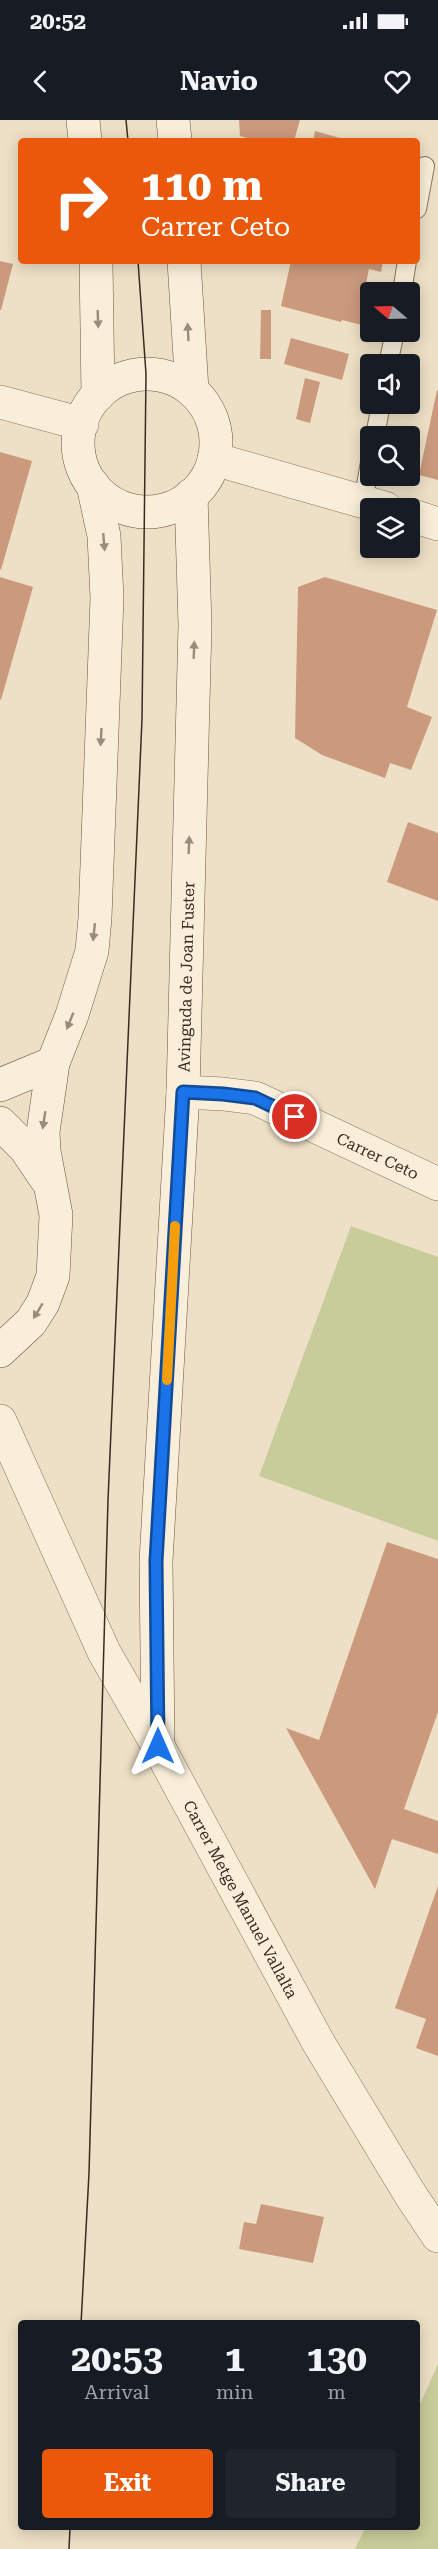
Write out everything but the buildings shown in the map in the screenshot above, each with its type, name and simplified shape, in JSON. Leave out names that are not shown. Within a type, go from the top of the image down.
[{"type":"main road","points":[[83,120],[85,138]]},
{"type":"main road","points":[[173,120],[175,138]]},
{"type":"main road","points":[[96,264],[98,395]]},
{"type":"main road","points":[[184,264],[192,390]]},
{"type":"main road","points":[[0,1351],[31,1323],[43,1303],[53,1276],[56,1215],[43,1132],[53,1063],[72,1015],[92,951],[95,918],[107,598],[104,536],[93,485],[80,457],[79,437],[82,423],[98,395],[110,385],[123,378],[146,374],[171,378],[192,390],[204,404],[213,421],[216,440],[214,459],[206,479],[191,495],[174,506],[145,512],[116,504],[93,485]]},
{"type":"main road","points":[[0,402],[82,423]]},
{"type":"main road","points":[[214,459],[360,501]]},
{"type":"main road","name":"Avinguda de Joan Fuster","points":[[158,1746],[156,1561],[183,1092],[195,625],[191,495]]},
{"type":"main road","points":[[420,518],[438,524]]},
{"type":"main road","points":[[0,1085],[53,1063]]},
{"type":"main road","name":"Carrer Ceto","points":[[183,1092],[255,1098],[438,1184]]},
{"type":"main road","points":[[0,1123],[25,1148],[50,1185]]},
{"type":"main road","name":"Carrer Metge Manuel Vallalta","points":[[0,1420],[104,1652],[158,1746],[318,2042],[438,2236]]},
{"type":"lane","points":[[420,193],[425,166]]},
{"type":"lane","points":[[404,282],[407,264]]},
{"type":"green space","points":[[351,1226],[438,1257],[438,1541],[259,1476]]},
{"type":"green space","points":[[438,2364],[438,2549],[355,2549],[364,2530],[420,2530],[420,2404]]},
{"type":"tram line","points":[[126,120],[128,138]]},
{"type":"tram line","points":[[81,2320],[89,2173],[108,1500],[142,719],[146,374],[138,264]]},
{"type":"tram line","points":[[69,2549],[70,2530]]},
{"type":"slow traffic","points":[[167,1380],[175,1226]]},
{"type":"route","points":[[158,1746],[156,1561],[183,1092],[255,1098],[295,1117]]}]
